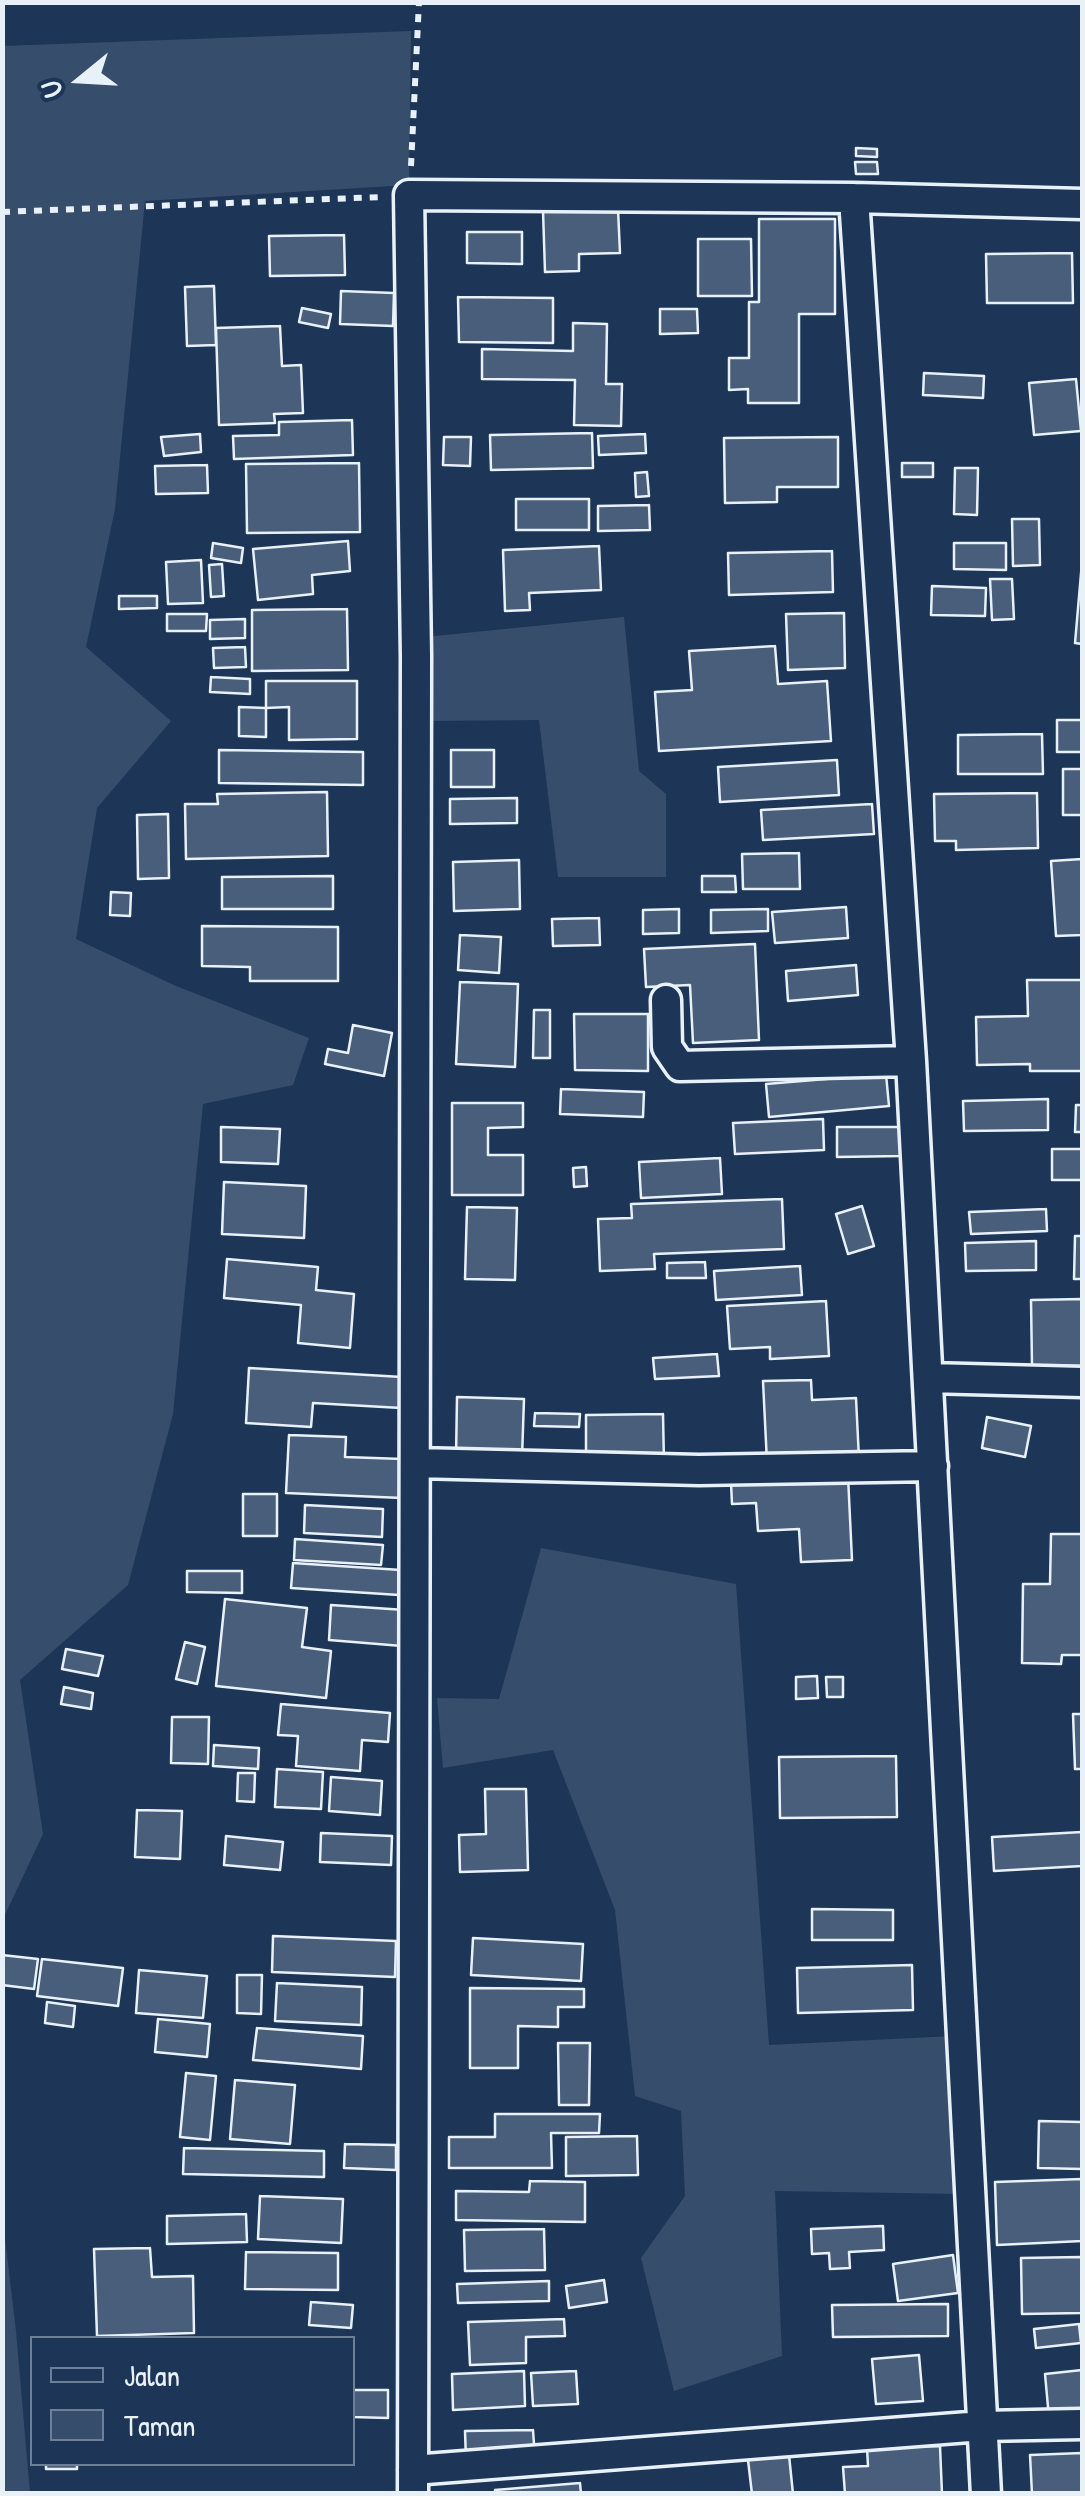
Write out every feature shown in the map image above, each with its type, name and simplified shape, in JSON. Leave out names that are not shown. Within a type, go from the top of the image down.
[{"type":"street","points":[[1082,204],[854,198],[409,196],[416,656],[413,2482],[982,2426],[1082,2424]]},
{"type":"street","points":[[854,198],[911,1061],[986,2494]]},
{"type":"street","points":[[666,1000],[667,1048],[680,1066],[911,1061]]},
{"type":"street","points":[[928,1378],[1082,1382]]},
{"type":"street","points":[[416,1463],[699,1470],[933,1466]]},
{"type":"path","points":[[2,212],[409,196],[419,2]]},
{"type":"green space","points":[[411,31],[409,185],[145,201],[115,509],[86,647],[171,721],[97,808],[76,939],[176,986],[309,1038],[293,1085],[203,1104],[173,1414],[128,1585],[20,1680],[43,1834],[3,1919],[3,46]]},
{"type":"green space","points":[[624,617],[639,771],[666,794],[666,877],[558,877],[539,720],[426,721],[425,637]]},
{"type":"green space","points":[[541,1548],[736,1584],[769,2045],[954,2036],[963,2194],[775,2191],[782,2356],[674,2391],[641,2258],[685,2196],[681,2111],[635,2096],[615,1910],[553,1750],[443,1768],[437,1698],[499,1699]]},
{"type":"green space","points":[[2,2213],[16,2331],[30,2493],[3,2493]]},
{"type":"building","points":[[856,148],[877,149],[877,157],[856,156]]},
{"type":"building","points":[[855,162],[877,162],[878,174],[856,174]]},
{"type":"building","points":[[618,209],[620,253],[579,254],[579,271],[545,272],[543,211]]},
{"type":"building","points":[[759,219],[835,219],[835,314],[799,314],[799,403],[748,403],[748,389],[729,390],[729,358],[749,358],[749,302],[759,302]]},
{"type":"building","points":[[467,232],[522,232],[522,264],[467,263]]},
{"type":"building","points":[[344,235],[345,275],[270,276],[269,236]]},
{"type":"building","points":[[698,239],[751,239],[752,296],[698,296]]},
{"type":"building","points":[[1072,253],[1073,303],[987,303],[986,254]]},
{"type":"building","points":[[214,286],[216,345],[187,346],[185,287]]},
{"type":"building","points":[[341,291],[394,293],[393,326],[340,324]]},
{"type":"building","points":[[458,297],[553,298],[553,343],[459,342]]},
{"type":"building","points":[[302,308],[331,314],[328,328],[299,322]]},
{"type":"building","points":[[660,309],[697,309],[698,333],[660,334]]},
{"type":"building","points":[[573,323],[607,324],[606,384],[622,384],[621,426],[574,425],[575,380],[482,379],[482,349],[573,351]]},
{"type":"building","points":[[280,326],[282,366],[301,365],[303,413],[274,414],[275,423],[219,425],[216,328]]},
{"type":"building","points":[[924,373],[984,376],[983,398],[923,395]]},
{"type":"building","points":[[1076,379],[1081,431],[1034,435],[1029,383]]},
{"type":"building","points":[[352,420],[353,455],[234,459],[233,436],[279,435],[279,422]]},
{"type":"building","points":[[592,433],[593,468],[491,470],[490,435]]},
{"type":"building","points":[[200,434],[201,452],[164,456],[161,437]]},
{"type":"building","points":[[645,434],[646,453],[599,455],[598,436]]},
{"type":"building","points":[[444,437],[471,437],[470,466],[443,465]]},
{"type":"building","points":[[838,437],[838,487],[777,487],[777,502],[725,503],[724,438]]},
{"type":"building","points":[[359,463],[360,532],[247,533],[246,464]]},
{"type":"building","points":[[902,463],[933,463],[933,477],[902,477]]},
{"type":"building","points":[[207,465],[208,493],[156,494],[155,466]]},
{"type":"building","points":[[955,468],[978,468],[977,515],[954,514]]},
{"type":"building","points":[[647,472],[649,496],[636,497],[635,473]]},
{"type":"building","points":[[516,499],[589,499],[589,530],[516,530]]},
{"type":"building","points":[[649,505],[650,530],[598,531],[598,506]]},
{"type":"building","points":[[1012,519],[1039,519],[1040,565],[1013,566]]},
{"type":"building","points":[[348,541],[350,571],[312,575],[313,594],[258,600],[253,549]]},
{"type":"building","points":[[213,543],[243,548],[241,563],[211,558]]},
{"type":"building","points":[[954,543],[1006,543],[1006,570],[954,569]]},
{"type":"building","points":[[599,546],[601,590],[529,593],[530,610],[505,611],[503,550]]},
{"type":"building","points":[[832,551],[833,592],[729,595],[728,553]]},
{"type":"building","points":[[201,560],[203,603],[168,604],[166,562]]},
{"type":"building","points":[[1082,562],[1082,644],[1075,643]]},
{"type":"building","points":[[222,564],[224,596],[211,597],[209,565]]},
{"type":"building","points":[[990,579],[1012,579],[1014,619],[992,620]]},
{"type":"building","points":[[932,586],[986,588],[985,616],[931,615]]},
{"type":"building","points":[[119,596],[157,596],[157,608],[119,609]]},
{"type":"building","points":[[347,609],[348,670],[252,671],[252,610]]},
{"type":"building","points":[[844,613],[845,668],[788,670],[786,614]]},
{"type":"building","points":[[167,614],[207,614],[206,631],[167,631]]},
{"type":"building","points":[[245,619],[245,638],[210,639],[210,620]]},
{"type":"building","points":[[775,646],[778,684],[827,681],[831,741],[659,751],[655,692],[692,690],[689,651]]},
{"type":"building","points":[[245,647],[246,667],[214,668],[213,648]]},
{"type":"building","points":[[211,677],[250,679],[250,694],[210,692]]},
{"type":"building","points":[[266,681],[357,681],[357,739],[289,740],[289,707],[266,708]]},
{"type":"building","points":[[239,707],[266,708],[266,737],[239,736]]},
{"type":"building","points":[[1057,720],[1082,720],[1082,752],[1057,752]]},
{"type":"building","points":[[1042,734],[1043,774],[958,774],[958,735]]},
{"type":"building","points":[[219,750],[363,752],[363,785],[219,783]]},
{"type":"building","points":[[451,750],[494,750],[494,787],[451,787]]},
{"type":"building","points":[[837,760],[839,795],[720,802],[718,767]]},
{"type":"building","points":[[1063,769],[1082,769],[1082,815],[1063,815]]},
{"type":"building","points":[[327,792],[328,856],[186,859],[185,804],[218,804],[217,794]]},
{"type":"building","points":[[1037,793],[1038,848],[956,850],[956,841],[935,841],[934,794]]},
{"type":"building","points":[[517,798],[517,823],[450,824],[450,799]]},
{"type":"building","points":[[872,804],[874,834],[763,840],[761,810]]},
{"type":"building","points":[[168,814],[169,878],[138,879],[137,815]]},
{"type":"building","points":[[799,853],[800,889],[743,889],[742,854]]},
{"type":"building","points":[[1082,859],[1082,935],[1056,936],[1051,861]]},
{"type":"building","points":[[519,860],[520,909],[454,911],[453,862]]},
{"type":"building","points":[[333,876],[333,909],[222,909],[222,877]]},
{"type":"building","points":[[702,876],[735,876],[736,892],[702,892]]},
{"type":"building","points":[[111,892],[131,893],[130,916],[110,915]]},
{"type":"building","points":[[846,907],[848,938],[775,943],[772,912]]},
{"type":"building","points":[[679,909],[679,933],[643,934],[643,910]]},
{"type":"building","points":[[768,909],[768,931],[711,933],[711,910]]},
{"type":"building","points":[[599,918],[600,945],[553,946],[552,919]]},
{"type":"building","points":[[202,926],[338,927],[338,981],[250,981],[250,967],[202,966]]},
{"type":"building","points":[[460,935],[501,937],[499,973],[458,970]]},
{"type":"building","points":[[755,944],[759,1040],[693,1043],[690,985],[646,987],[644,949]]},
{"type":"building","points":[[856,965],[858,995],[788,1001],[786,971]]},
{"type":"building","points":[[1027,980],[1082,980],[1082,1071],[1030,1071],[1030,1064],[977,1065],[976,1017],[1028,1016]]},
{"type":"building","points":[[460,982],[518,984],[515,1067],[456,1064]]},
{"type":"building","points":[[534,1010],[550,1010],[550,1058],[533,1058]]},
{"type":"building","points":[[574,1014],[648,1014],[648,1071],[575,1070]]},
{"type":"building","points":[[353,1025],[392,1033],[384,1076],[325,1064],[328,1049],[348,1053]]},
{"type":"building","points":[[886,1074],[889,1106],[769,1117],[766,1084]]},
{"type":"building","points":[[561,1089],[644,1092],[643,1117],[560,1114]]},
{"type":"building","points":[[1048,1099],[1048,1130],[964,1131],[963,1101]]},
{"type":"building","points":[[452,1103],[523,1103],[523,1127],[488,1128],[488,1155],[523,1155],[523,1195],[452,1195]]},
{"type":"building","points":[[1076,1105],[1082,1105],[1082,1132],[1075,1132]]},
{"type":"building","points":[[823,1119],[824,1150],[735,1154],[733,1123]]},
{"type":"building","points":[[221,1127],[280,1129],[278,1164],[221,1162]]},
{"type":"building","points":[[837,1127],[902,1127],[902,1156],[837,1157]]},
{"type":"building","points":[[1052,1149],[1082,1149],[1082,1180],[1052,1180]]},
{"type":"building","points":[[720,1158],[722,1194],[641,1198],[639,1162]]},
{"type":"building","points":[[586,1167],[587,1186],[574,1187],[573,1168]]},
{"type":"building","points":[[224,1182],[306,1186],[304,1238],[222,1234]]},
{"type":"building","points":[[782,1199],[784,1249],[654,1254],[655,1269],[600,1271],[598,1219],[632,1218],[631,1204]]},
{"type":"building","points":[[862,1206],[874,1246],[848,1254],[836,1214]]},
{"type":"building","points":[[467,1207],[517,1208],[515,1280],[465,1279]]},
{"type":"building","points":[[1046,1209],[1047,1231],[971,1234],[969,1212]]},
{"type":"building","points":[[1075,1236],[1082,1236],[1082,1279],[1074,1279]]},
{"type":"building","points":[[1036,1241],[1036,1270],[966,1271],[965,1243]]},
{"type":"building","points":[[227,1259],[318,1267],[316,1290],[354,1294],[350,1348],[298,1343],[301,1305],[224,1298]]},
{"type":"building","points":[[705,1262],[706,1278],[667,1278],[667,1263]]},
{"type":"building","points":[[800,1266],[802,1295],[716,1300],[714,1271]]},
{"type":"building","points":[[1082,1299],[1082,1366],[1032,1366],[1031,1300]]},
{"type":"building","points":[[826,1301],[829,1356],[770,1359],[770,1347],[730,1349],[727,1306]]},
{"type":"building","points":[[717,1354],[719,1376],[655,1379],[653,1358]]},
{"type":"building","points":[[249,1368],[402,1377],[401,1408],[313,1403],[311,1427],[246,1423]]},
{"type":"building","points":[[811,1380],[812,1400],[856,1398],[859,1459],[767,1463],[763,1381]]},
{"type":"building","points":[[457,1397],[524,1399],[522,1458],[456,1456]]},
{"type":"building","points":[[535,1413],[580,1414],[579,1427],[534,1426]]},
{"type":"building","points":[[663,1414],[664,1463],[586,1464],[586,1415]]},
{"type":"building","points":[[987,1417],[1031,1426],[1025,1457],[982,1448]]},
{"type":"building","points":[[289,1435],[346,1437],[345,1457],[403,1459],[402,1498],[286,1493]]},
{"type":"building","points":[[848,1476],[852,1560],[801,1562],[799,1529],[758,1531],[756,1503],[732,1504],[731,1483]]},
{"type":"building","points":[[243,1494],[277,1494],[277,1536],[243,1536]]},
{"type":"building","points":[[305,1505],[383,1509],[382,1537],[304,1533]]},
{"type":"building","points":[[1051,1534],[1082,1534],[1082,1655],[1062,1655],[1061,1664],[1022,1663],[1023,1584],[1050,1584]]},
{"type":"building","points":[[295,1539],[383,1545],[381,1565],[294,1560]]},
{"type":"building","points":[[293,1563],[401,1570],[399,1595],[291,1588]]},
{"type":"building","points":[[187,1571],[242,1571],[242,1593],[187,1592]]},
{"type":"building","points":[[225,1599],[307,1608],[302,1647],[331,1651],[326,1698],[216,1686]]},
{"type":"building","points":[[331,1605],[405,1610],[402,1646],[329,1640]]},
{"type":"building","points":[[185,1642],[205,1647],[197,1684],[176,1679]]},
{"type":"building","points":[[66,1649],[103,1656],[98,1676],[62,1669]]},
{"type":"building","points":[[817,1676],[818,1698],[796,1699],[796,1677]]},
{"type":"building","points":[[826,1677],[843,1677],[843,1697],[827,1697]]},
{"type":"building","points":[[64,1687],[93,1693],[91,1709],[61,1704]]},
{"type":"building","points":[[281,1704],[390,1713],[388,1742],[362,1740],[360,1771],[296,1766],[298,1736],[278,1735]]},
{"type":"building","points":[[1073,1714],[1082,1714],[1082,1769],[1075,1769]]},
{"type":"building","points":[[172,1717],[209,1717],[208,1764],[171,1763]]},
{"type":"building","points":[[214,1745],[259,1748],[258,1769],[213,1766]]},
{"type":"building","points":[[896,1756],[897,1817],[780,1818],[779,1757]]},
{"type":"building","points":[[277,1769],[323,1772],[321,1809],[275,1807]]},
{"type":"building","points":[[238,1773],[255,1773],[254,1802],[237,1801]]},
{"type":"building","points":[[331,1777],[382,1781],[380,1815],[329,1811]]},
{"type":"building","points":[[485,1789],[526,1789],[528,1870],[460,1872],[459,1835],[486,1834]]},
{"type":"building","points":[[137,1810],[182,1811],[180,1859],[135,1857]]},
{"type":"building","points":[[1082,1832],[1082,1866],[994,1871],[992,1837]]},
{"type":"building","points":[[321,1833],[392,1836],[391,1865],[320,1862]]},
{"type":"building","points":[[226,1836],[283,1842],[280,1870],[224,1865]]},
{"type":"building","points":[[812,1909],[893,1910],[893,1940],[812,1940]]},
{"type":"building","points":[[273,1936],[396,1941],[395,1977],[272,1972]]},
{"type":"building","points":[[473,1938],[583,1944],[581,1981],[471,1975]]},
{"type":"building","points":[[2,1955],[38,1959],[34,1989],[2,1985]]},
{"type":"building","points":[[42,1959],[123,1968],[118,2006],[37,1996]]},
{"type":"building","points":[[912,1965],[913,2010],[798,2013],[797,1968]]},
{"type":"building","points":[[139,1970],[207,1976],[203,2018],[136,2013]]},
{"type":"building","points":[[237,1975],[262,1975],[261,2014],[237,2013]]},
{"type":"building","points":[[277,1983],[362,1987],[361,2025],[275,2021]]},
{"type":"building","points":[[470,1988],[584,1989],[584,2007],[558,2007],[558,2027],[518,2026],[518,2068],[470,2068]]},
{"type":"building","points":[[47,2002],[75,2006],[73,2027],[45,2023]]},
{"type":"building","points":[[158,2019],[210,2024],[207,2057],[155,2052]]},
{"type":"building","points":[[257,2028],[363,2036],[361,2069],[253,2060]]},
{"type":"building","points":[[558,2043],[590,2043],[589,2105],[559,2105]]},
{"type":"building","points":[[186,2073],[216,2076],[210,2140],[180,2137]]},
{"type":"building","points":[[235,2080],[295,2085],[290,2144],[230,2139]]},
{"type":"building","points":[[495,2114],[600,2114],[599,2133],[551,2133],[552,2168],[449,2168],[449,2137],[495,2137]]},
{"type":"building","points":[[1039,2121],[1082,2122],[1082,2169],[1038,2168]]},
{"type":"building","points":[[637,2136],[638,2175],[566,2176],[566,2137]]},
{"type":"building","points":[[345,2144],[396,2145],[396,2170],[344,2168]]},
{"type":"building","points":[[184,2148],[324,2151],[324,2177],[183,2174]]},
{"type":"building","points":[[1082,2179],[1082,2241],[997,2245],[995,2182]]},
{"type":"building","points":[[530,2181],[585,2182],[585,2222],[456,2220],[456,2191],[529,2192]]},
{"type":"building","points":[[260,2196],[343,2199],[341,2243],[258,2239]]},
{"type":"building","points":[[246,2214],[247,2242],[167,2244],[167,2216]]},
{"type":"building","points":[[883,2226],[884,2250],[849,2252],[850,2268],[830,2269],[829,2253],[812,2254],[811,2229]]},
{"type":"building","points":[[544,2229],[545,2270],[465,2271],[464,2230]]},
{"type":"building","points":[[150,2248],[152,2277],[193,2276],[194,2333],[97,2336],[94,2249]]},
{"type":"building","points":[[246,2252],[338,2253],[338,2290],[245,2289]]},
{"type":"building","points":[[953,2255],[958,2293],[898,2301],[893,2264]]},
{"type":"building","points":[[1082,2257],[1082,2313],[1022,2314],[1021,2258]]},
{"type":"building","points":[[604,2280],[607,2302],[569,2308],[566,2286]]},
{"type":"building","points":[[549,2281],[549,2301],[458,2303],[457,2284]]},
{"type":"building","points":[[311,2302],[353,2305],[351,2328],[309,2325]]},
{"type":"building","points":[[948,2304],[948,2336],[833,2337],[832,2305]]},
{"type":"building","points":[[564,2319],[565,2336],[526,2337],[526,2363],[470,2365],[468,2322]]},
{"type":"building","points":[[1079,2324],[1081,2343],[1036,2348],[1034,2329]]},
{"type":"building","points":[[919,2355],[923,2401],[876,2404],[872,2359]]},
{"type":"building","points":[[1082,2370],[1082,2415],[1049,2418],[1045,2374]]},
{"type":"building","points":[[524,2371],[525,2406],[453,2410],[452,2374]]},
{"type":"building","points":[[576,2371],[578,2404],[533,2406],[531,2373]]},
{"type":"building","points":[[355,2390],[388,2390],[388,2418],[355,2417]]},
{"type":"building","points":[[533,2430],[535,2458],[466,2460],[465,2431]]},
{"type":"building","points":[[940,2446],[942,2494],[845,2494],[843,2467],[868,2466],[867,2448]]},
{"type":"building","points":[[1082,2453],[1082,2494],[1032,2494],[1030,2455]]},
{"type":"building","points":[[789,2455],[793,2494],[752,2494],[748,2460]]},
{"type":"building","points":[[46,2466],[77,2466],[77,2469]]},
{"type":"building","points":[[580,2483],[581,2494],[495,2494],[495,2490]]}]
